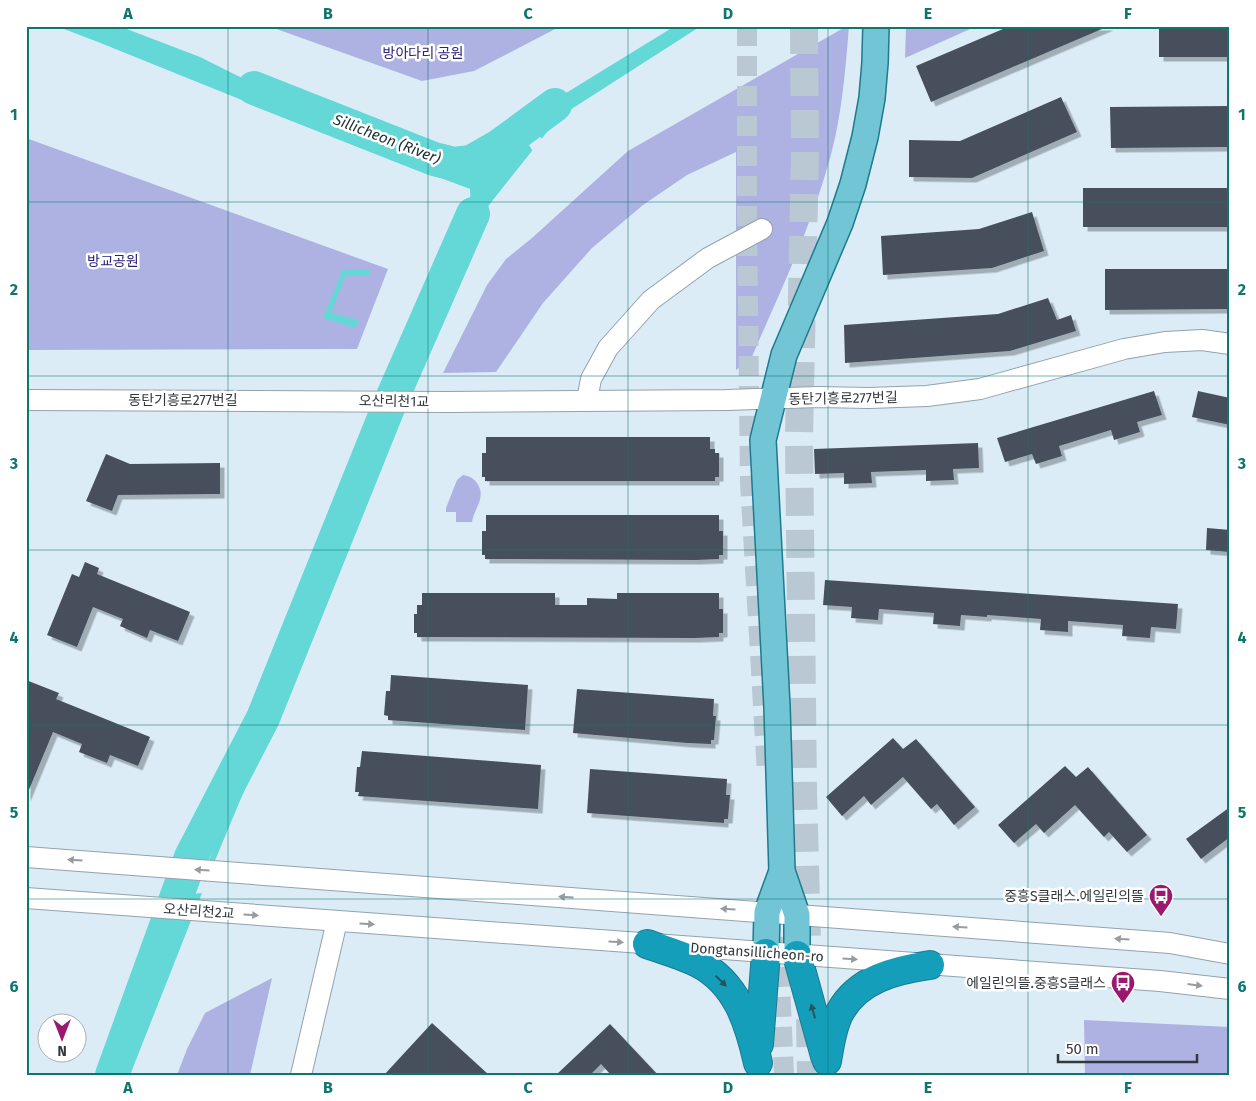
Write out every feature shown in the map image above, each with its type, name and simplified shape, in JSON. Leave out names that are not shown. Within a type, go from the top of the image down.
[{"type":"highway","points":[[647,944],[699,963],[722,980],[741,1006],[750,1030],[758,1069]]},
{"type":"highway","points":[[758,1069],[766,953]]},
{"type":"highway","points":[[797,955],[828,1068]]},
{"type":"highway","points":[[828,1068],[834,1028],[840,1012],[855,992],[876,978],[901,969],[930,965]]},
{"type":"main road","points":[[797,955],[797,914],[782,871],[775,663],[764,440],[784,355],[840,223],[854,184],[872,98],[876,26]]},
{"type":"main road","points":[[766,953],[767,912],[782,871]]},
{"type":"street","points":[[587,400],[590,379],[608,348],[651,300],[708,258],[762,229]]},
{"type":"street","name":"동탄기흥로277번길","points":[[448,402],[773,400],[908,396],[980,389],[1124,348],[1165,342],[1202,340],[1230,344]]},
{"type":"street","name":"동탄기흥로277번길","points":[[26,400],[340,401]]},
{"type":"street","name":"오산리천1교","points":[[340,401],[448,402]]},
{"type":"street","points":[[26,856],[1170,943],[1230,954]]},
{"type":"street","name":"오산리천2교","points":[[26,898],[284,917]]},
{"type":"street","name":"Dongtansillicheon-ro","points":[[284,917],[1160,981],[1230,989]]},
{"type":"street","points":[[301,1075],[337,921]]},
{"type":"green space","name":"방아다리 공원","points":[[268,26],[561,26],[474,71],[422,81]]},
{"type":"green space","points":[[849,26],[844,82],[831,154],[801,244],[751,359],[736,370],[736,152],[687,175],[643,205],[592,248],[543,303],[496,372],[443,373],[487,285],[506,259],[532,238],[628,151]]},
{"type":"green space","points":[[906,26],[977,26],[905,58]]},
{"type":"green space","name":"방교공원","points":[[26,138],[388,269],[357,349],[26,350]]},
{"type":"green space","points":[[463,475],[476,481],[481,493],[472,522],[456,522],[456,512],[446,512],[457,480]]},
{"type":"green space","points":[[272,978],[250,1075],[177,1075],[187,1049],[205,1013]]},
{"type":"green space","points":[[1084,1020],[1230,1027],[1230,1075],[1085,1075]]},
{"type":"shaded area","points":[[56,26],[119,26],[200,57],[296,105],[340,122],[365,137],[375,149],[476,176],[540,109],[675,26],[701,26],[559,117],[489,205],[409,391],[404,390],[471,213],[470,189],[361,148]]},
{"type":"shaded area","points":[[343,269],[369,269],[369,275],[345,276],[331,313],[359,320],[355,328],[323,318]]},
{"type":"shaded area","points":[[394,410],[403,411],[206,882],[201,880]]},
{"type":"shaded area","points":[[202,893],[130,1075],[122,1075],[192,894]]},
{"type":"pier","points":[[528,118],[543,141],[534,153],[518,128]]},
{"type":"pier","points":[[407,375],[418,375],[411,392],[407,393],[402,390]]},
{"type":"pier","points":[[392,409],[405,412],[396,433],[382,433]]},
{"type":"building","points":[[1010,26],[1109,26],[931,102],[916,66]]},
{"type":"building","points":[[1159,26],[1230,26],[1230,57],[1159,57]]},
{"type":"building","points":[[1061,97],[1077,132],[972,178],[909,177],[909,140],[960,141]]},
{"type":"building","points":[[1230,106],[1230,147],[1111,148],[1110,107]]},
{"type":"building","points":[[1083,188],[1230,188],[1230,227],[1083,227]]},
{"type":"building","points":[[1032,212],[1044,251],[992,268],[883,275],[881,236],[979,229]]},
{"type":"building","points":[[1105,269],[1230,269],[1230,309],[1105,310]]},
{"type":"building","points":[[1048,298],[1057,320],[1071,315],[1076,331],[1010,351],[845,363],[844,325],[998,314]]},
{"type":"building","points":[[1154,391],[1162,415],[1137,422],[1140,432],[1114,440],[1111,430],[1059,446],[1062,456],[1036,464],[1032,454],[1005,462],[997,438]]},
{"type":"building","points":[[1198,391],[1230,398],[1230,425],[1192,417]]},
{"type":"building","points":[[486,437],[710,437],[710,449],[715,449],[715,453],[719,453],[719,477],[715,477],[715,481],[485,481],[485,477],[482,477],[482,453],[486,453]]},
{"type":"building","points":[[978,443],[979,468],[953,469],[954,480],[926,481],[926,470],[871,472],[872,483],[844,484],[844,473],[815,474],[814,449]]},
{"type":"building","points":[[106,454],[130,464],[220,463],[220,494],[118,495],[112,511],[86,501]]},
{"type":"building","points":[[486,515],[719,515],[719,531],[723,531],[723,555],[719,555],[719,559],[696,560],[485,559],[485,555],[482,555],[482,531],[486,531]]},
{"type":"building","points":[[1207,528],[1230,530],[1230,552],[1206,550]]},
{"type":"building","points":[[85,562],[99,568],[97,574],[190,612],[178,641],[150,630],[147,638],[120,626],[123,619],[93,607],[77,647],[47,635],[72,574],[79,577]]},
{"type":"building","points":[[825,580],[1178,604],[1176,629],[1151,627],[1150,638],[1122,636],[1123,625],[1068,621],[1068,632],[1040,630],[1041,619],[987,615],[987,617],[961,615],[960,626],[933,624],[934,613],[879,609],[878,620],[851,618],[852,607],[823,605]]},
{"type":"building","points":[[422,593],[555,593],[555,605],[587,605],[587,598],[617,599],[617,593],[719,593],[719,609],[723,609],[723,633],[719,633],[719,637],[695,638],[417,637],[417,633],[414,633],[414,614],[417,614],[417,605],[422,605]]},
{"type":"building","points":[[391,675],[528,685],[525,730],[388,720],[388,716],[384,715],[386,691],[390,691]]},
{"type":"building","points":[[26,680],[59,693],[56,699],[150,737],[138,766],[110,755],[107,763],[79,752],[82,744],[53,732],[26,797]]},
{"type":"building","points":[[577,689],[714,699],[713,716],[716,716],[714,740],[711,740],[711,744],[687,743],[573,733]]},
{"type":"building","points":[[893,738],[903,749],[916,739],[975,807],[954,825],[937,804],[931,809],[903,777],[871,805],[864,796],[842,816],[826,797]]},
{"type":"building","points":[[362,751],[541,765],[538,809],[358,796],[359,792],[355,792],[357,767],[360,767]]},
{"type":"building","points":[[1065,766],[1076,777],[1088,767],[1147,835],[1127,852],[1109,832],[1104,837],[1075,805],[1044,833],[1036,824],[1014,843],[998,825]]},
{"type":"building","points":[[590,769],[727,779],[726,795],[730,795],[728,819],[724,819],[724,823],[587,813]]},
{"type":"building","points":[[1230,807],[1230,837],[1201,859],[1186,839]]},
{"type":"building","points":[[432,1023],[489,1075],[384,1075]]},
{"type":"building","points":[[610,1024],[658,1075],[611,1075],[601,1064],[590,1075],[556,1075]]},
{"type":"waterway","name":"Sillicheon (River)","points":[[254,88],[434,159],[454,164],[471,162],[499,146],[555,105]]},
{"type":"waterway","points":[[112,1075],[191,857],[263,718],[390,403],[473,214]]},
{"type":"tunnel","points":[[747,26],[750,482],[767,774]]},
{"type":"tunnel","points":[[804,26],[805,153],[799,439],[803,790],[807,941]]},
{"type":"tunnel","points":[[778,937],[784,1075]]},
{"type":"tunnel","points":[[810,1019],[811,1075]]},
{"type":"place","name":"중흥S클래스.에일린의뜰","points":[[1161,917]]},
{"type":"place","name":"에일린의뜰.중흥S클래스","points":[[1123,1004]]}]
